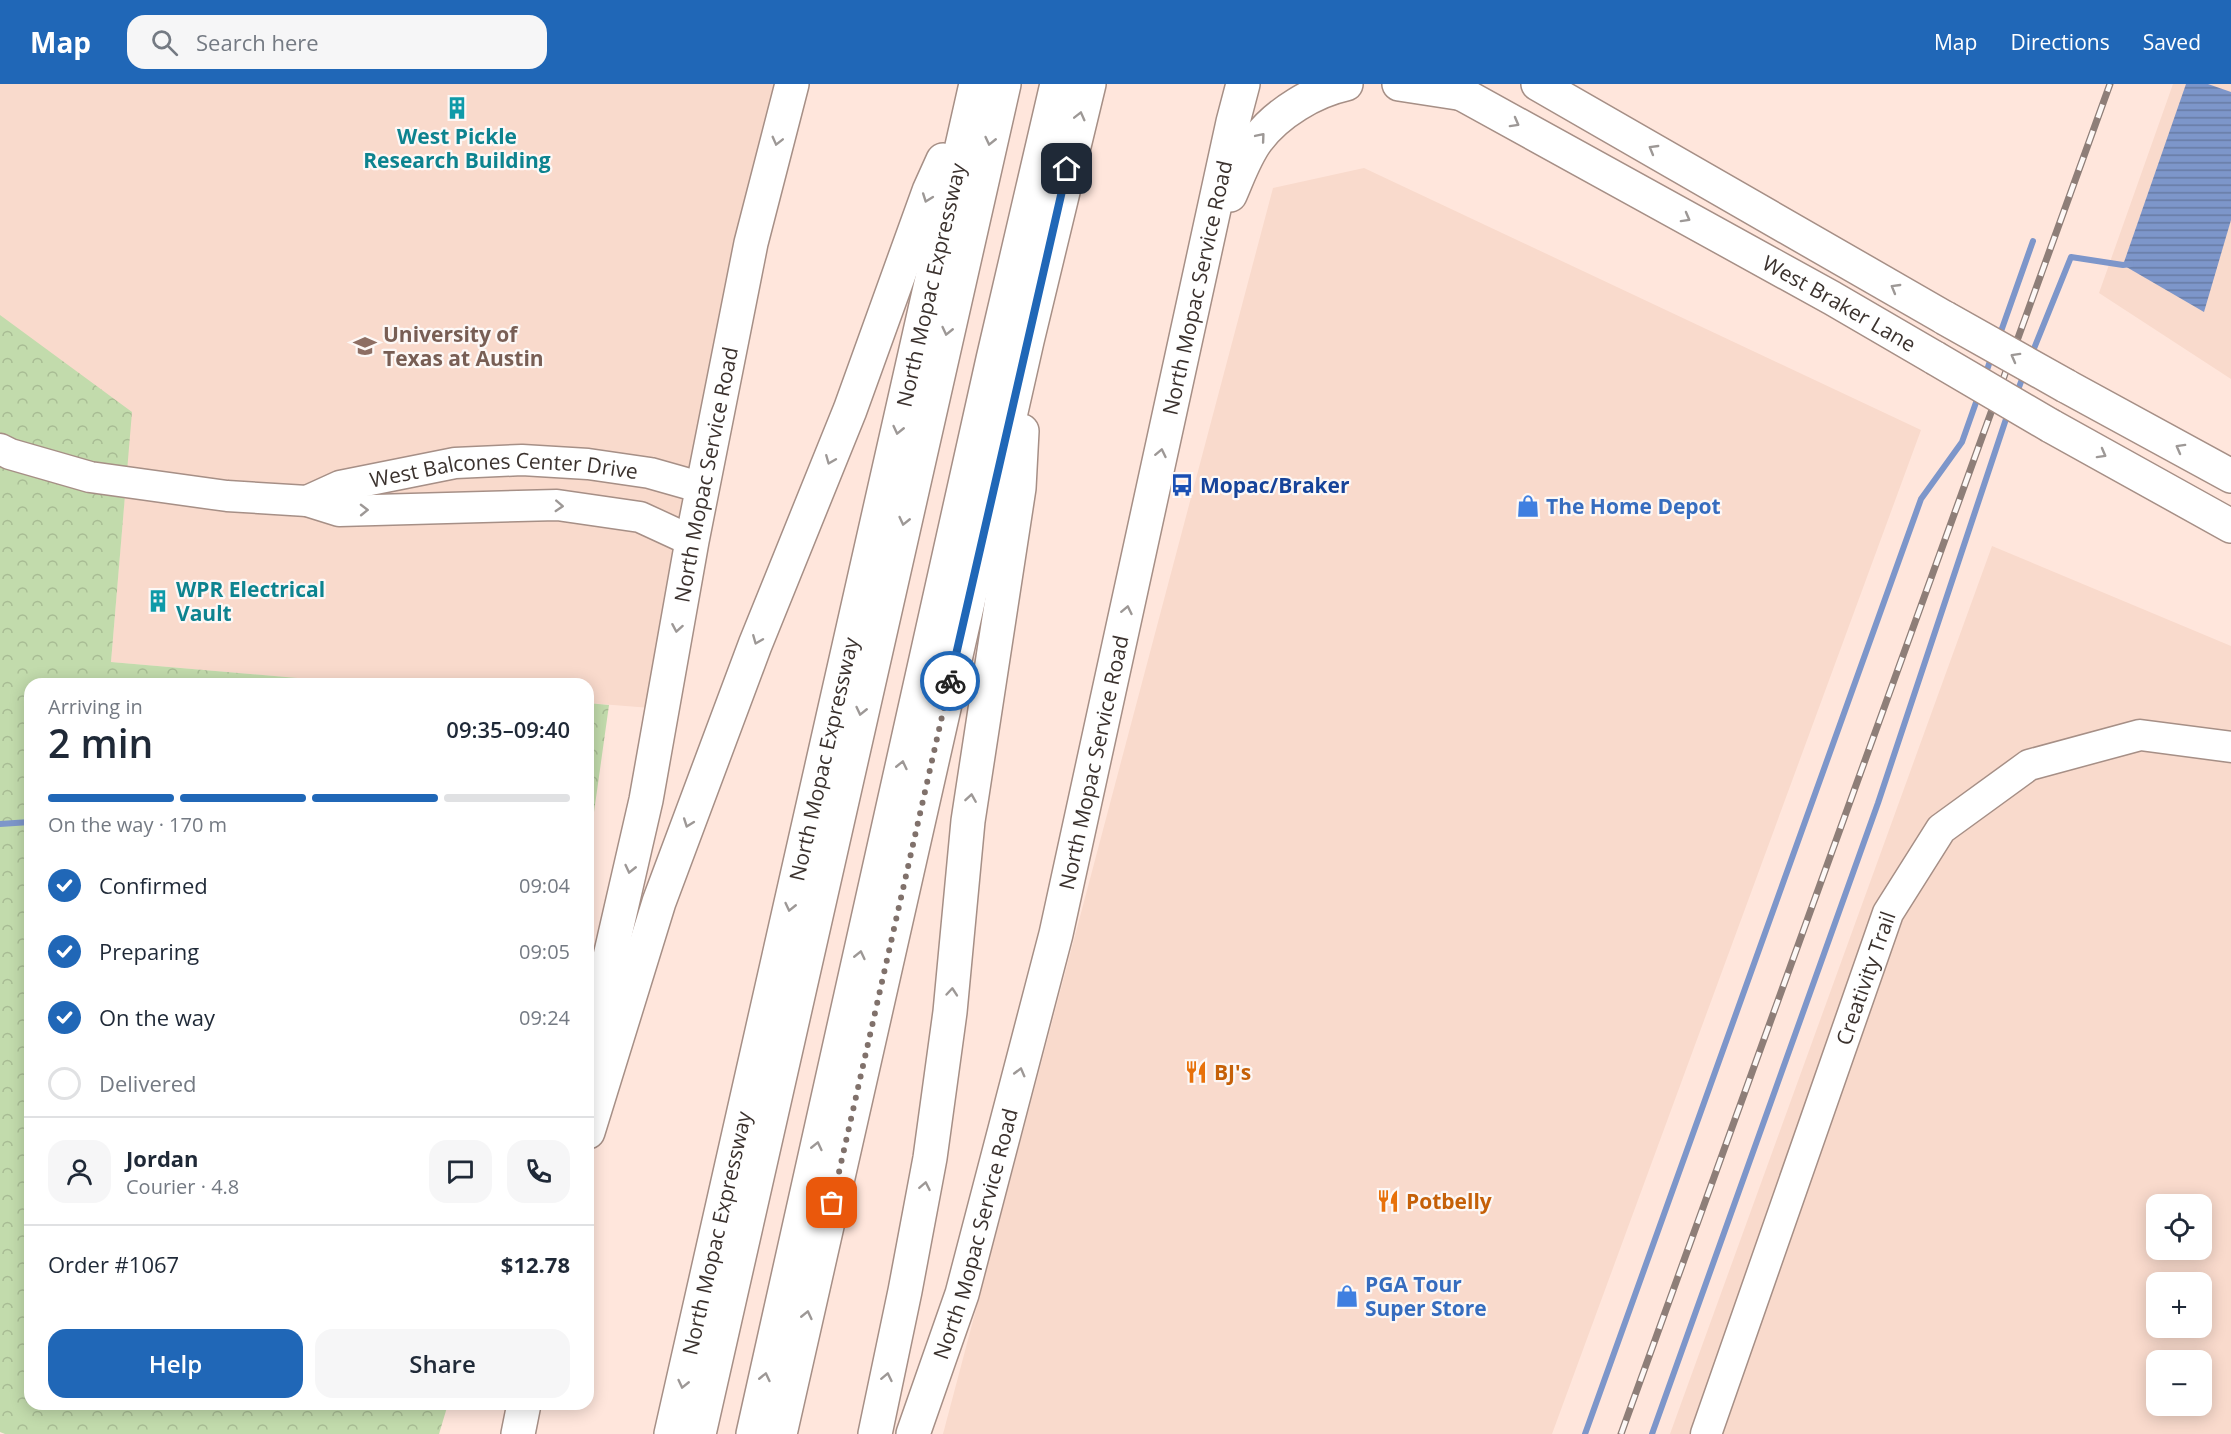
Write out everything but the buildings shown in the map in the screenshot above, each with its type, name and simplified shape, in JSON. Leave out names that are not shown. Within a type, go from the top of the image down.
[{"type":"main road","name":"North Mopac Service Road","points":[[594,1045],[609,960],[646,800],[692,541],[751,243],[792,84]]},
{"type":"main road","points":[[753,1434],[993,359],[1057,84]]},
{"type":"main road","points":[[780,1434],[1027,341],[1089,84]]},
{"type":"main road","name":"North Mopac Service Road","points":[[913,1434],[962,1294],[1056,934],[1243,84]]},
{"type":"main road","points":[[1207,246],[1238,176],[1257,140],[1283,113],[1319,94],[1346,84]]},
{"type":"main road","points":[[1399,84],[1454,89]]},
{"type":"main road","name":"West Braker Lane","points":[[1538,84],[1945,318],[2231,476]]},
{"type":"main road","points":[[594,1113],[659,902],[754,645],[850,410],[929,191],[985,85]]},
{"type":"main road","points":[[699,1434],[985,85]]},
{"type":"main road","name":"North Mopac Expressway","points":[[671,1434],[985,85]]},
{"type":"main road","name":"West Braker Lane","points":[[1454,89],[1832,298],[2051,426],[2231,526]]},
{"type":"main road","points":[[875,1434],[930,1158],[950,1012],[968,821],[1019,488],[1027,341]]},
{"type":"main road","points":[[518,1434],[523,1410]]},
{"type":"street","name":"West Balcones Center Drive","points":[[0,449],[10,454],[90,477],[227,496],[307,501],[339,511],[557,505],[608,511],[640,516],[692,541]]},
{"type":"street","name":"West Balcones Center Drive","points":[[307,501],[340,486],[455,463],[522,460],[588,464],[650,473],[703,488]]},
{"type":"street","points":[[453,508],[447,489],[446,474],[455,463]]},
{"type":"street","name":"Creativity Trail","points":[[1706,1434],[1888,913],[1941,829],[2029,765],[2140,735],[2231,747]]},
{"type":"shaded area","name":"University of Texas at Austin","points":[[0,84],[792,84],[663,709],[594,703],[594,678],[297,678],[111,662],[126,481],[0,449]]},
{"type":"shaded area","points":[[2173,84],[2231,84],[2231,379],[2099,293]]},
{"type":"shaded area","points":[[1364,168],[1921,430],[1552,1434],[943,1434],[1273,188]]},
{"type":"shaded area","points":[[1992,546],[2231,646],[2231,1434],[1670,1434]]},
{"type":"green space","points":[[0,315],[132,412],[111,662],[297,678],[24,678],[24,1410],[446,1410],[439,1434],[5,1434],[0,1432]]},
{"type":"green space","points":[[594,704],[609,705],[594,812]]},
{"type":"water","points":[[2186,84],[2208,84],[2231,92],[2231,220],[2204,312],[2123,265]]},
{"type":"waterway","points":[[1999,337],[2033,241]]},
{"type":"waterway","points":[[2031,356],[2071,257],[2123,265],[2131,264]]},
{"type":"waterway","points":[[1985,376],[1992,355]]},
{"type":"waterway","points":[[2016,395],[2024,374]]},
{"type":"waterway","points":[[1585,1434],[1921,499],[1962,442],[1979,394]]},
{"type":"waterway","points":[[1652,1434],[1878,803],[2008,413]]},
{"type":"waterway","points":[[0,824],[24,822]]},
{"type":"railway","points":[[1621,1434],[2110,84]]},
{"type":"way so far","points":[[832,1203],[950,681]]},
{"type":"place","name":"West Pickle Research Building","points":[[457,108]]},
{"type":"place","name":"University of Texas at Austin","points":[[365,346]]},
{"type":"place","name":"Mopac/Braker","points":[[1182,485]]},
{"type":"place","name":"The Home Depot","points":[[1528,506]]},
{"type":"place","name":"WPR Electrical Vault","points":[[158,601]]},
{"type":"place","name":"BJ's","points":[[1196,1072]]},
{"type":"place","name":"Potbelly","points":[[1388,1201]]},
{"type":"place","name":"PGA Tour Super Store","points":[[1347,1296]]},
{"type":"route","points":[[950,681],[1067,169]]}]
